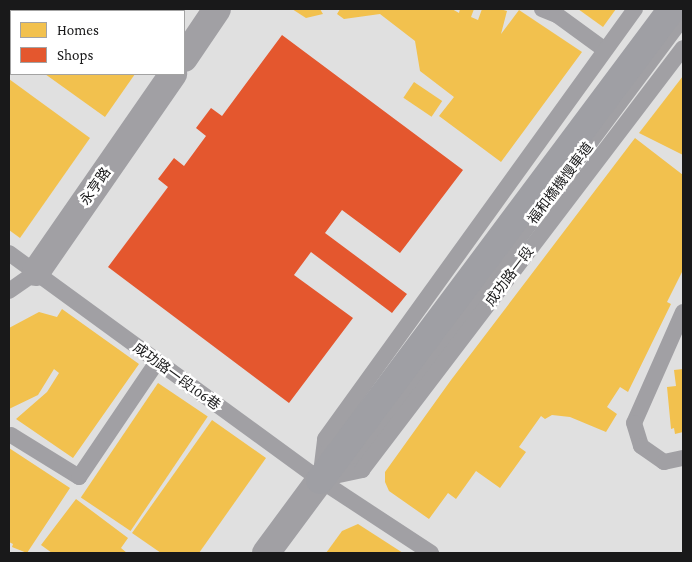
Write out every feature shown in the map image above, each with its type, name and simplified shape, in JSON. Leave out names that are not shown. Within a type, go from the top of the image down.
[{"type":"main road","points":[[320,480],[672,9]]},
{"type":"street","points":[[189,40],[216,9]]},
{"type":"street","name":"永亨路","points":[[36,272],[172,75]]},
{"type":"street","points":[[266,553],[320,480]]},
{"type":"lane","points":[[542,9],[557,15],[605,50]]},
{"type":"lane","points":[[320,480],[325,439],[635,9]]},
{"type":"lane","name":"福和橋機慢車道","points":[[320,480],[352,462],[683,18]]},
{"type":"lane","name":"成功路一段","points":[[320,480],[362,470],[683,48]]},
{"type":"lane","name":"成功路一段106巷","points":[[9,253],[320,480],[431,553]]},
{"type":"lane","name":"永亨路","points":[[9,291],[36,272]]},
{"type":"lane","points":[[683,312],[634,424],[641,446],[664,462],[683,458]]},
{"type":"lane","points":[[11,436],[79,477],[157,362]]},
{"type":"building: Homes","points":[[9,9],[58,9],[10,10],[9,77]]},
{"type":"building: Homes","points":[[292,9],[320,9],[323,14],[306,18]]},
{"type":"building: Homes","points":[[340,9],[452,9],[459,13],[460,9],[474,9],[471,17],[478,20],[482,9],[500,9],[507,11],[501,34],[519,10],[582,52],[501,162],[439,116],[454,97],[420,71],[415,41],[380,14],[344,19],[337,14]]},
{"type":"building: Homes","points":[[578,9],[616,9],[603,27]]},
{"type":"building: Homes","points":[[46,75],[134,75],[105,117]]},
{"type":"building: Homes","points":[[683,76],[683,155],[639,133]]},
{"type":"building: Homes","points":[[9,79],[90,138],[20,238],[9,230]]},
{"type":"building: Homes","points":[[414,82],[442,101],[432,117],[403,98]]},
{"type":"building: Homes","points":[[635,138],[683,175],[683,270],[667,302],[671,304],[628,392],[620,387],[607,407],[617,414],[606,432],[570,417],[552,415],[545,419],[541,416],[519,447],[526,452],[500,488],[476,471],[456,499],[448,493],[429,519],[389,491],[385,482],[385,472],[451,380]]},
{"type":"building: Homes","points":[[62,309],[139,364],[73,458],[16,419],[47,392],[59,373],[54,369],[38,395],[9,409],[9,328],[39,312],[57,317]]},
{"type":"building: Homes","points":[[683,369],[683,432],[675,434],[674,428],[671,429],[667,387],[676,386],[674,370]]},
{"type":"building: Homes","points":[[158,383],[208,417],[131,531],[81,497]]},
{"type":"building: Homes","points":[[212,420],[266,458],[199,553],[161,553],[132,533]]},
{"type":"building: Homes","points":[[9,448],[70,488],[27,553],[12,547],[13,544],[9,542]]},
{"type":"building: Homes","points":[[76,499],[128,538],[121,548],[127,553],[52,553],[41,545]]},
{"type":"building: Homes","points":[[358,524],[403,553],[326,553],[342,531]]},
{"type":"building: Shops","points":[[282,35],[463,170],[400,253],[342,210],[325,233],[407,294],[392,313],[311,252],[294,275],[353,318],[289,403],[108,267],[168,187],[158,179],[174,158],[184,166],[206,136],[196,128],[211,108],[222,116]]}]
